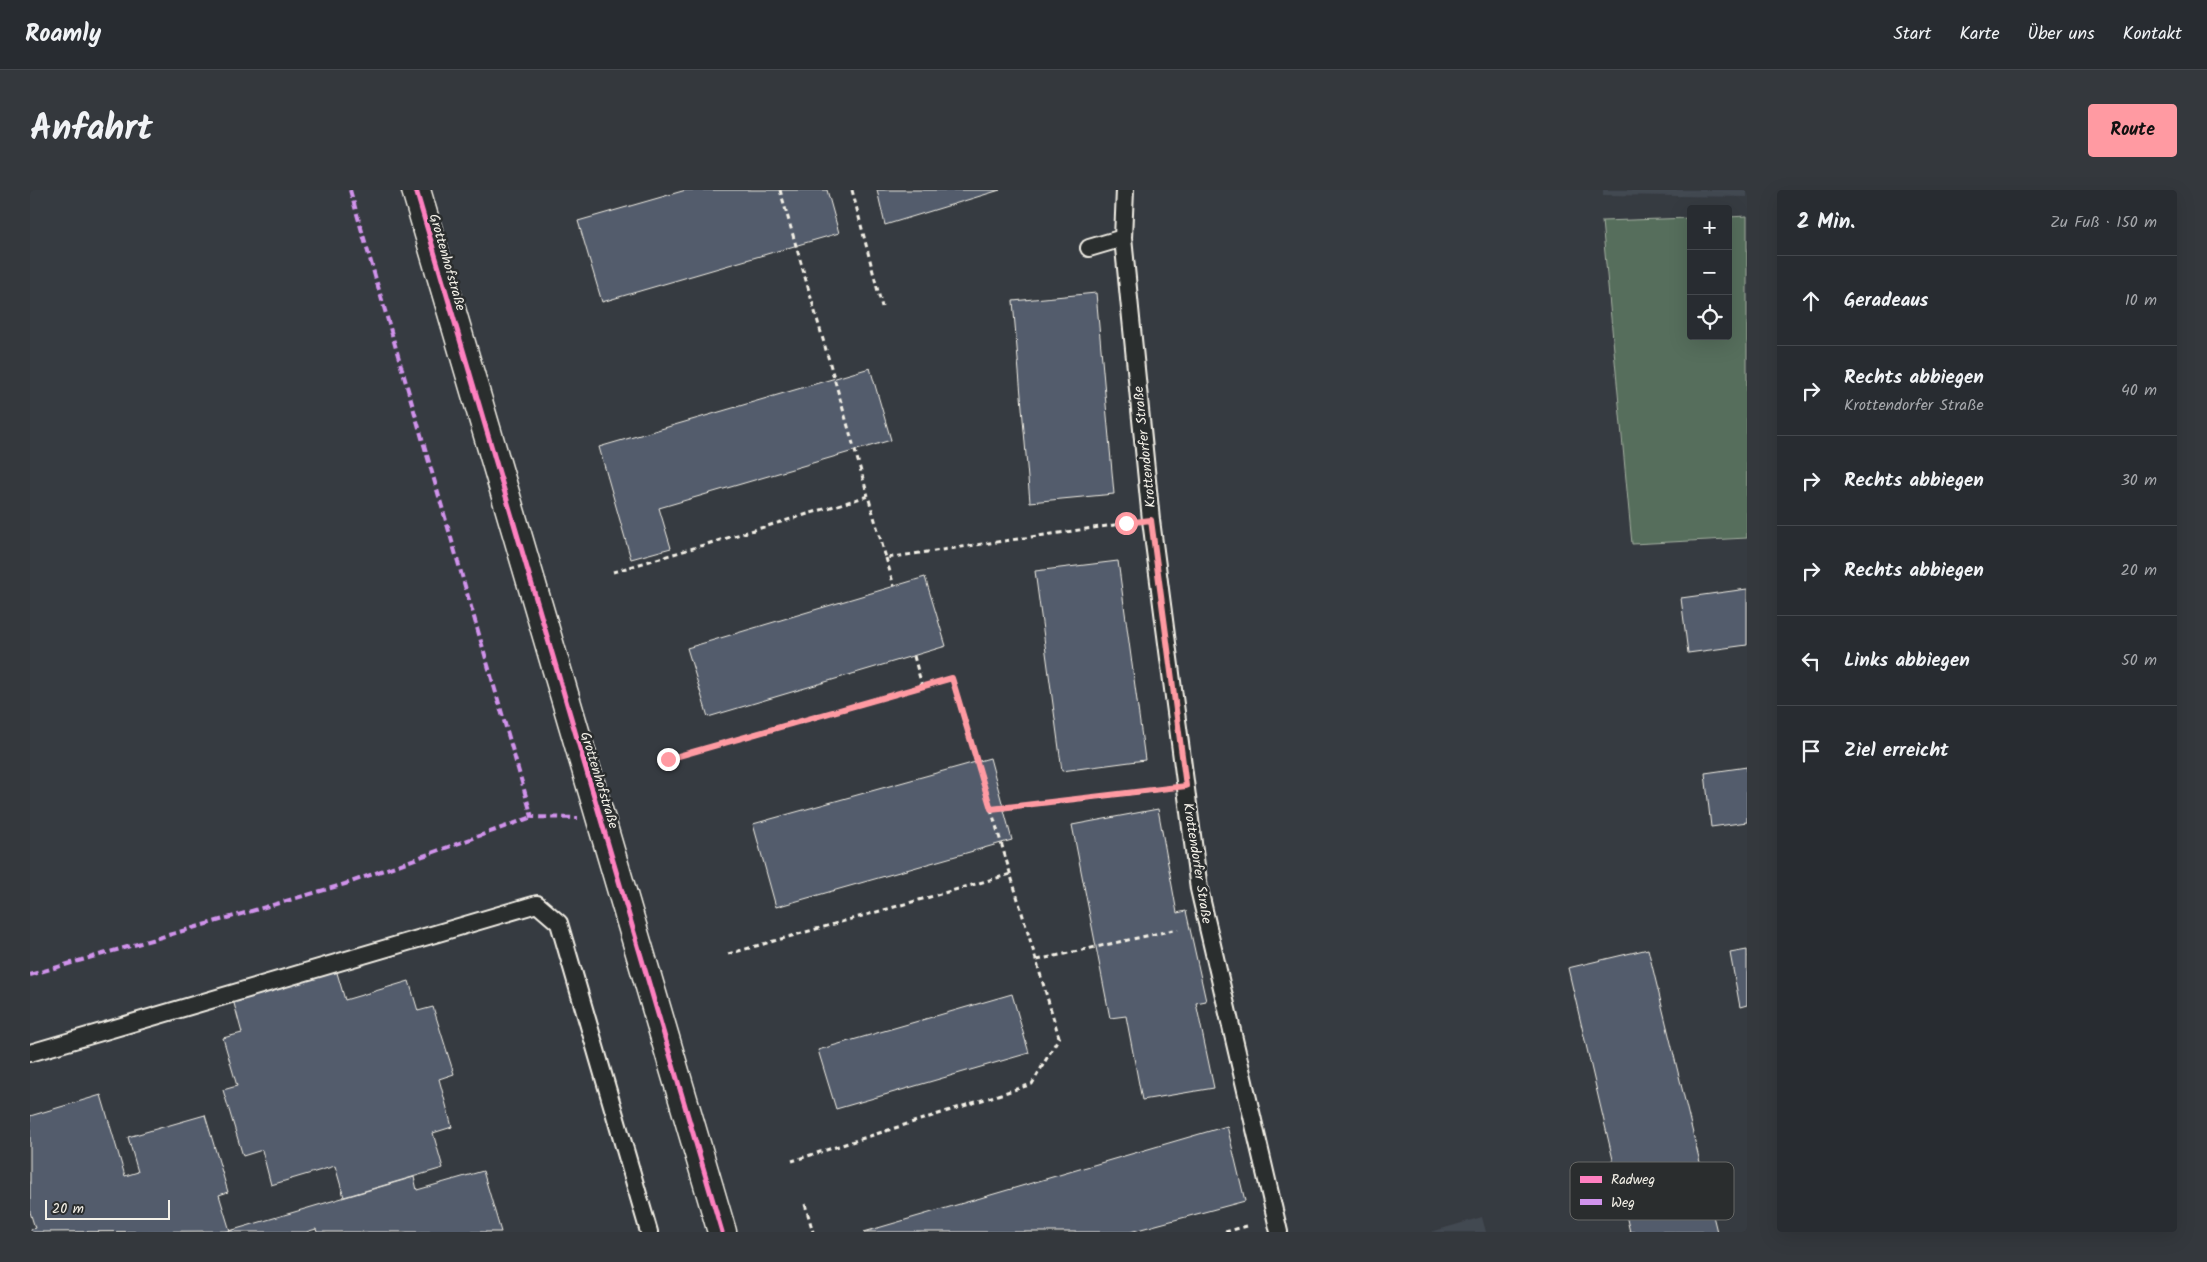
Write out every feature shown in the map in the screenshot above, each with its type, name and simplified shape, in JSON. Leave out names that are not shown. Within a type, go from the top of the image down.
[{"type":"street","name":"Grottenhofstraße","points":[[416,190],[722,1232]]},
{"type":"lane","name":"Krottendorfer Straße","points":[[1124,190],[1123,238],[1151,520],[1199,889],[1280,1232]]},
{"type":"lane","points":[[1089,248],[1123,238]]},
{"type":"lane","points":[[30,1053],[537,904],[558,923],[649,1232]]},
{"type":"path","points":[[780,190],[894,586]]},
{"type":"path","points":[[852,190],[882,307]]},
{"type":"path","points":[[613,572],[868,496]]},
{"type":"path","points":[[886,558],[1151,520]]},
{"type":"path","points":[[914,656],[922,686]]},
{"type":"path","points":[[668,759],[952,678],[1059,1036],[1032,1084],[792,1161]]},
{"type":"path","points":[[991,809],[1186,786]]},
{"type":"path","points":[[728,954],[1011,874]]},
{"type":"path","points":[[1037,960],[1182,928]]},
{"type":"path","points":[[805,1204],[813,1232]]},
{"type":"path","points":[[1225,1232],[1249,1225]]},
{"type":"shaded area","points":[[1603,190],[1747,190],[1747,197],[1603,195]]},
{"type":"shaded area","points":[[1482,1217],[1486,1232],[1431,1232]]},
{"type":"green space","points":[[1747,216],[1747,538],[1632,544],[1602,221],[1687,218],[1687,340],[1732,340],[1732,217]]},
{"type":"building","points":[[686,190],[827,190],[839,233],[602,302],[578,221]]},
{"type":"building","points":[[877,190],[1000,190],[885,225]]},
{"type":"building","points":[[1096,293],[1114,494],[1030,502],[1013,301]]},
{"type":"building","points":[[870,368],[891,440],[659,508],[671,548],[631,559],[599,447]]},
{"type":"building","points":[[1118,561],[1145,760],[1062,771],[1035,571]]},
{"type":"building","points":[[925,577],[946,646],[708,717],[687,648]]},
{"type":"building","points":[[1747,589],[1747,645],[1688,653],[1681,598]]},
{"type":"building","points":[[990,758],[1012,840],[776,907],[753,824]]},
{"type":"building","points":[[1747,767],[1747,822],[1711,827],[1705,773]]},
{"type":"building","points":[[1158,809],[1177,913],[1186,911],[1206,1001],[1196,1003],[1214,1088],[1142,1100],[1126,1016],[1110,1018],[1072,825]]},
{"type":"building","points":[[1648,949],[1700,1162],[1614,1162],[1568,968]]},
{"type":"building","points":[[1747,950],[1747,1005],[1740,1007],[1730,953]]},
{"type":"building","points":[[335,966],[345,1000],[409,981],[418,1011],[433,1007],[454,1074],[439,1079],[452,1127],[433,1133],[443,1168],[344,1197],[335,1166],[271,1185],[262,1150],[243,1156],[223,1090],[237,1086],[223,1038],[242,1033],[232,996]]},
{"type":"building","points":[[1012,994],[1029,1053],[836,1109],[818,1050]]},
{"type":"building","points":[[101,1095],[125,1176],[138,1172],[128,1137],[205,1115],[228,1192],[219,1195],[230,1231],[30,1232],[30,1230],[35,1228],[30,1212],[30,1116]]},
{"type":"building","points":[[1227,1126],[1245,1201],[1130,1232],[864,1232]]},
{"type":"building","points":[[483,1171],[501,1232],[317,1232],[316,1229],[306,1232],[226,1232],[414,1177],[417,1190]]},
{"type":"building","points":[[1627,1220],[1714,1220],[1717,1232],[1630,1232]]},
{"type":"marked path","points":[[350,190],[532,817],[578,818]]},
{"type":"marked path","points":[[30,975],[345,884],[532,817]]},
{"type":"cycle path","points":[[416,190],[722,1232]]},
{"type":"route","points":[[668,759],[952,678],[991,809],[1186,786],[1151,520],[1126,523]]}]
